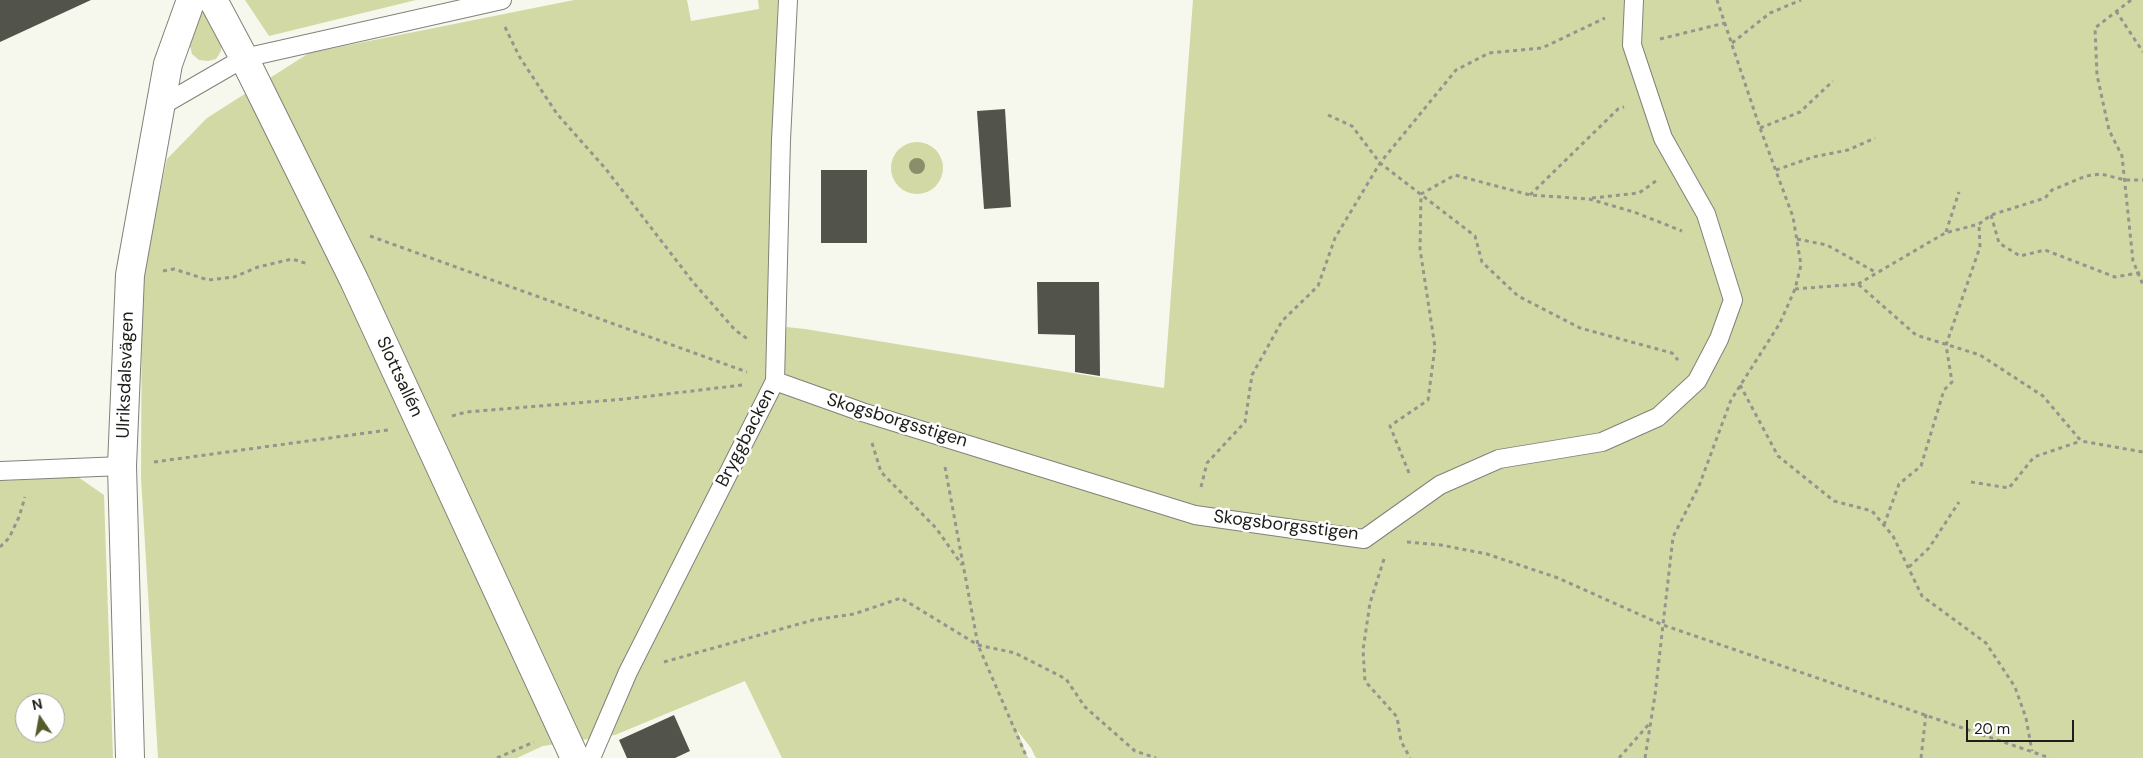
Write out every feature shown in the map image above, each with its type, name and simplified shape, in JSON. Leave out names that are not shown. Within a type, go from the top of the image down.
[{"type":"street","name":"Ulriksdalsvägen","points":[[130,758],[122,466],[130,275],[168,64],[191,0]]},
{"type":"street","name":"Slottsallén","points":[[213,0],[244,58],[354,280],[575,758]]},
{"type":"lane","name":"Bryggbacken","points":[[591,758],[628,672],[775,381],[781,140],[788,0]]},
{"type":"lane","points":[[161,106],[244,58],[497,1]]},
{"type":"lane","name":"Skogsborgsstigen","points":[[775,381],[862,412],[939,434],[1195,515],[1364,539],[1440,485],[1499,459],[1602,442],[1658,417],[1697,381],[1719,339],[1733,300],[1706,214],[1663,138],[1632,45],[1634,2]]},
{"type":"lane","points":[[0,472],[122,466]]},
{"type":"path","points":[[1732,43],[1770,12],[1801,0]]},
{"type":"path","points":[[2131,0],[2095,28],[2097,75],[2109,130],[2122,156],[2133,261],[2143,285]]},
{"type":"path","points":[[497,1],[519,56],[557,114],[605,168],[654,233],[729,323],[776,362]]},
{"type":"path","points":[[1195,515],[1206,463],[1245,422],[1252,375],[1282,321],[1318,286],[1335,238],[1380,163],[1456,70],[1489,53],[1542,48],[1634,2]]},
{"type":"path","points":[[2116,10],[2143,52]]},
{"type":"path","points":[[1632,45],[1725,23]]},
{"type":"path","points":[[1760,128],[1800,112],[1833,81]]},
{"type":"path","points":[[1530,195],[1618,109],[1650,98]]},
{"type":"path","points":[[1328,115],[1352,126],[1380,163],[1475,236],[1482,262],[1518,296],[1580,328],[1672,353],[1697,381]]},
{"type":"path","points":[[1776,170],[1812,156],[1848,150],[1875,138]]},
{"type":"path","points":[[1421,194],[1455,175],[1530,195],[1589,199],[1639,193],[1678,165]]},
{"type":"path","points":[[1795,289],[1858,284],[1946,233],[1978,224],[1991,215],[2045,198],[2052,190],[2086,176],[2101,174],[2124,180],[2143,180]]},
{"type":"path","points":[[1946,233],[1959,192]]},
{"type":"path","points":[[1419,500],[1390,426],[1428,400],[1433,365],[1435,347],[1420,248],[1421,194]]},
{"type":"path","points":[[1589,199],[1634,212],[1716,245]]},
{"type":"path","points":[[1991,215],[1999,244],[2020,256],[2045,250],[2115,277],[2138,273],[2143,270]]},
{"type":"path","points":[[324,220],[775,381]]},
{"type":"path","points":[[1884,526],[1899,484],[1921,466],[1944,390],[1952,382],[1946,345],[1980,247],[1978,224]]},
{"type":"path","points":[[1797,239],[1827,245],[1877,273]]},
{"type":"path","points":[[130,275],[174,269],[208,280],[234,277],[258,267],[292,259],[354,280]]},
{"type":"path","points":[[1858,284],[1916,335],[1980,355],[2043,396],[2081,441]]},
{"type":"path","points":[[122,466],[421,425],[466,412],[625,399],[775,381]]},
{"type":"path","points":[[1740,385],[1778,456],[1834,501],[1872,511],[1894,536],[1922,596],[1986,643],[2015,687],[2026,718],[2032,751]]},
{"type":"path","points":[[862,412],[881,472],[936,528],[963,567]]},
{"type":"path","points":[[939,434],[978,645],[1027,758]]},
{"type":"path","points":[[1971,482],[2009,488],[2034,457],[2081,441],[2143,452]]},
{"type":"path","points":[[0,547],[8,538],[19,517],[25,497],[28,471]]},
{"type":"path","points":[[1909,567],[1929,548],[1959,502]]},
{"type":"path","points":[[1364,539],[1440,545],[1496,557],[1558,578],[1663,624],[2050,758]]},
{"type":"path","points":[[1390,541],[1370,603],[1362,650],[1365,681],[1397,717],[1401,742],[1410,758]]},
{"type":"path","points":[[628,672],[813,620],[854,614],[900,598],[978,645],[1015,653],[1066,679],[1085,707],[1135,751],[1156,758]]},
{"type":"path","points":[[1921,758],[1926,714]]},
{"type":"path","points":[[1618,758],[1650,723]]},
{"type":"path","points":[[497,758],[562,730]]},
{"type":"green space","points":[[245,0],[416,0],[269,36]]},
{"type":"green space","points":[[574,0],[687,0],[691,21],[759,9],[758,0],[778,0],[767,325],[805,329],[1164,388],[1193,0],[2143,0],[2143,758],[1036,758],[1017,730],[1028,758],[782,758],[745,681],[615,735],[543,746],[517,758],[158,758],[141,478],[142,275],[167,159],[207,118],[309,53]]},
{"type":"green space","points":[[202,8],[222,39],[221,51],[216,59],[208,61],[199,60],[192,54],[189,42]]},
{"type":"green space","points":[[912,142],[922,142],[931,146],[939,154],[943,168],[939,182],[931,190],[922,194],[912,194],[903,190],[895,182],[891,173],[891,163],[895,154],[903,146]]},
{"type":"green space","points":[[78,477],[104,495],[113,758],[0,758],[0,481]]},
{"type":"building","points":[[0,0],[91,0],[0,42]]},
{"type":"building","points":[[1005,109],[1011,207],[984,209],[977,111]]},
{"type":"building","points":[[821,170],[867,170],[867,243],[821,243]]},
{"type":"building","points":[[1037,282],[1099,282],[1100,376],[1075,372],[1075,335],[1038,334]]},
{"type":"building","points":[[674,715],[690,751],[675,758],[627,758],[619,740]]}]
